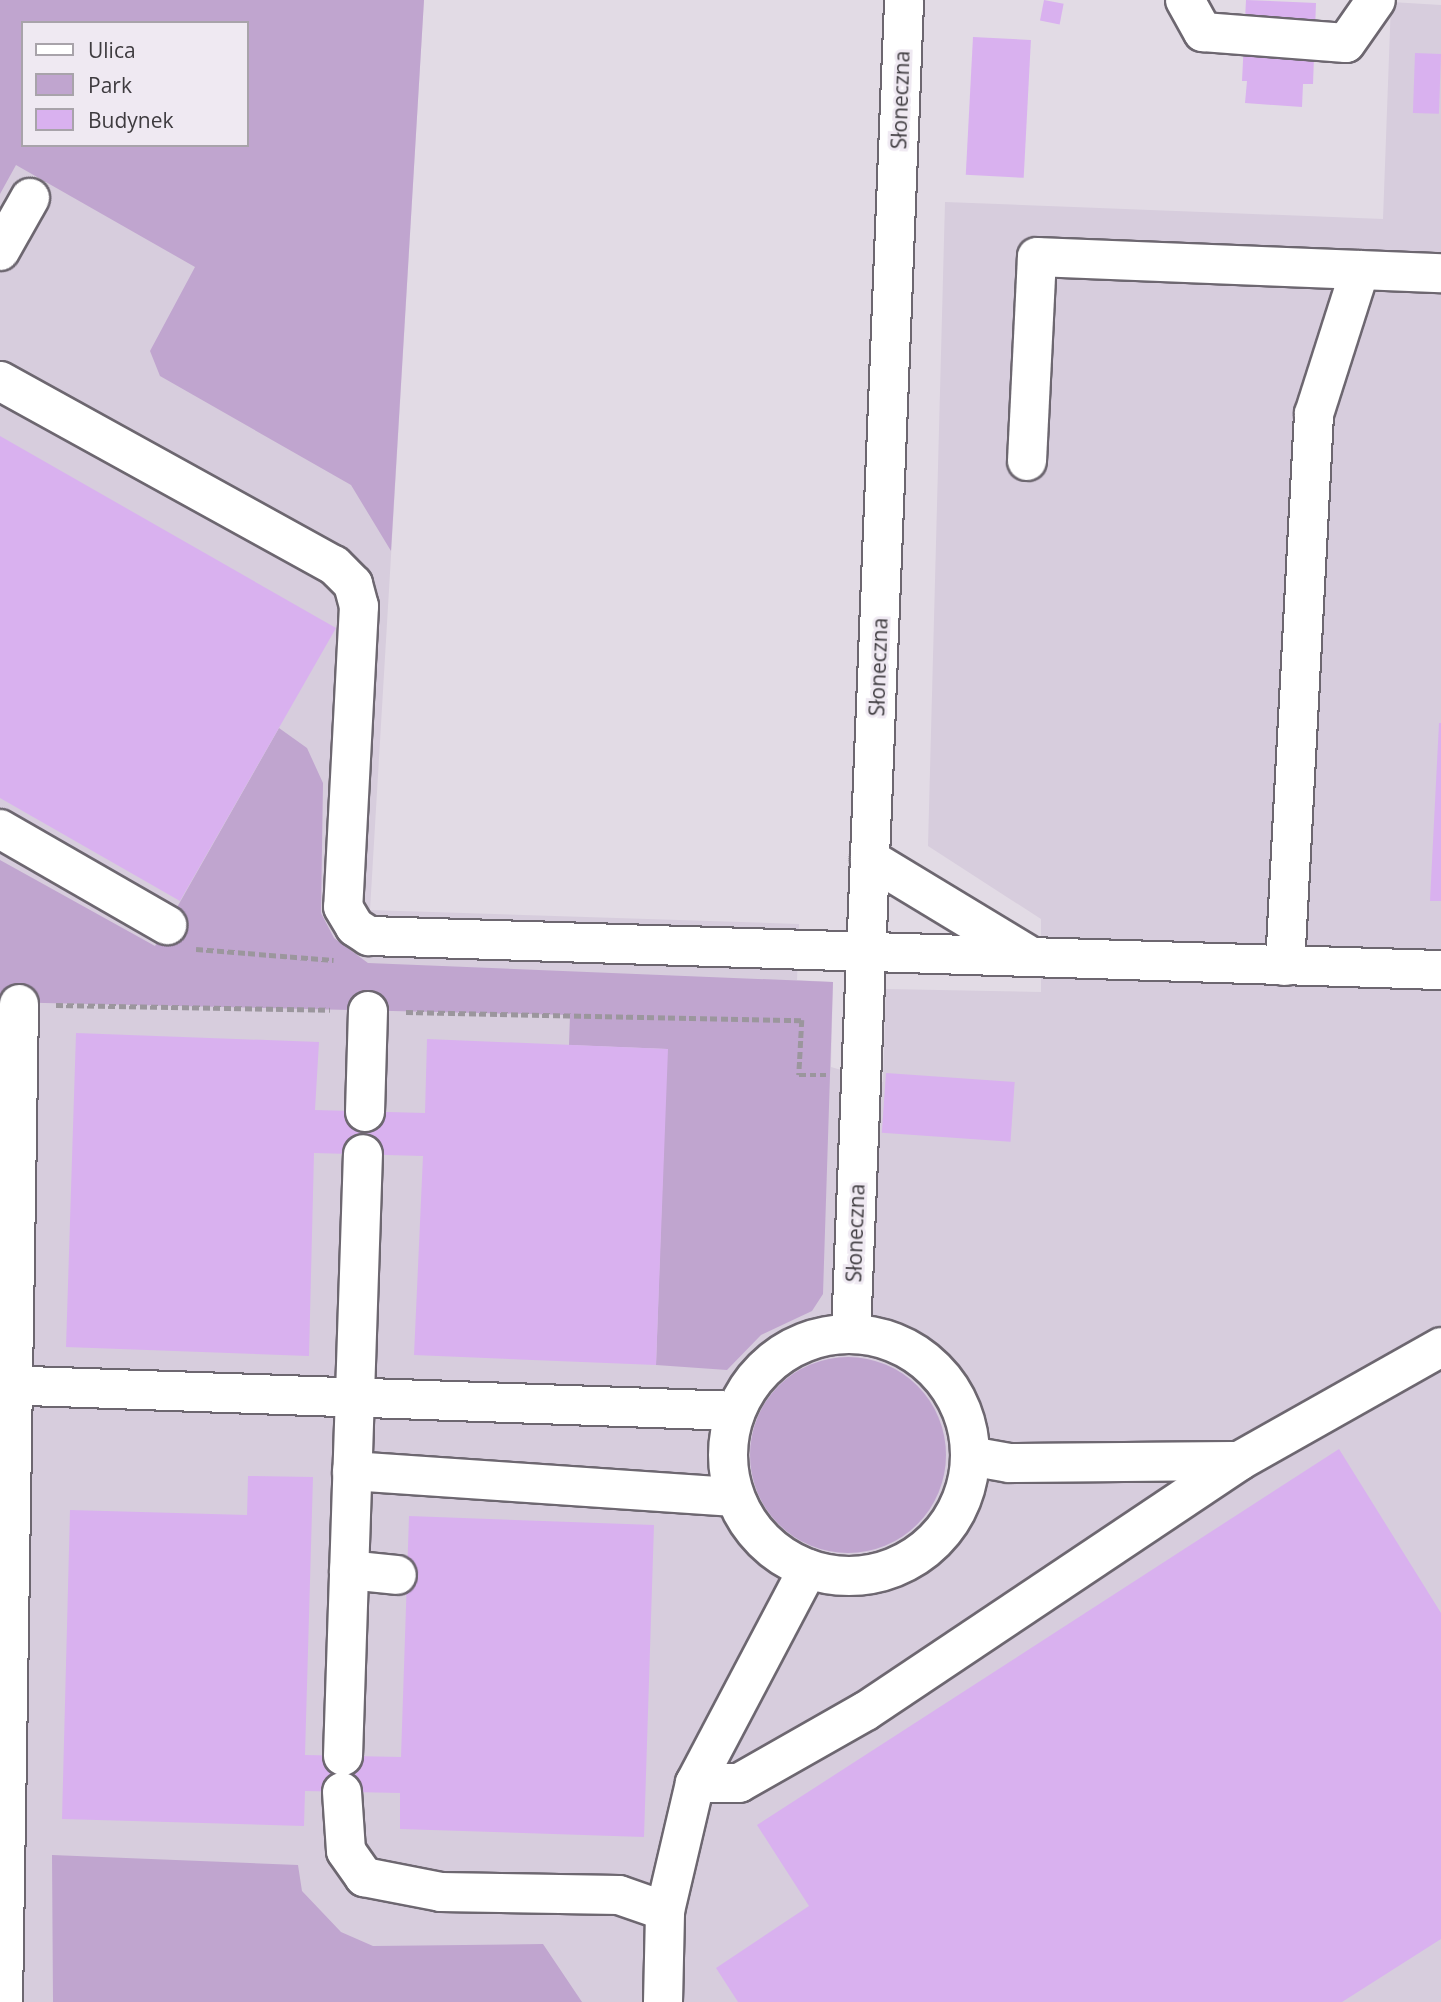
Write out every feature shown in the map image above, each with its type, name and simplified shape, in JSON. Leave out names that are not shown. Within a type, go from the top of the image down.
[{"type":"lane","name":"Słoneczna","points":[[851,1334],[904,0]]},
{"type":"lane","points":[[1185,0],[1203,32],[1346,43],[1376,0]]},
{"type":"lane","points":[[0,251],[30,198]]},
{"type":"lane","points":[[1027,461],[1037,257],[1441,273]]},
{"type":"lane","points":[[1285,967],[1314,414],[1360,270]]},
{"type":"lane","points":[[0,382],[334,565],[353,584],[359,607],[343,907],[355,927],[369,936],[1441,970]]},
{"type":"lane","points":[[0,829],[167,925]]},
{"type":"lane","points":[[870,859],[1029,955]]},
{"type":"lane","points":[[3,2002],[6,1385],[19,1004]]},
{"type":"lane","points":[[365,1112],[368,1011]]},
{"type":"lane","points":[[363,1154],[342,1774],[346,1851],[363,1877],[441,1892],[619,1895],[665,1911]]},
{"type":"lane","points":[[851,1334],[884,1339],[915,1353],[941,1376],[959,1404],[970,1455],[961,1503],[944,1531],[920,1555],[890,1570],[857,1576],[808,1569],[764,1543],[734,1497],[727,1452],[736,1411],[750,1385],[778,1358],[822,1337],[851,1334]]},
{"type":"lane","points":[[695,1783],[739,1783],[866,1711],[1239,1461],[1441,1347]]},
{"type":"lane","points":[[6,1385],[355,1395],[736,1411]]},
{"type":"lane","points":[[970,1455],[1009,1463],[1239,1461]]},
{"type":"lane","points":[[352,1471],[734,1497]]},
{"type":"lane","points":[[663,2002],[665,1911],[695,1783],[808,1569]]},
{"type":"lane","points":[[349,1570],[397,1575]]},
{"type":"path","points":[[19,1004],[802,1020],[799,1075],[834,1075]]},
{"type":"shaded area","points":[[0,0],[424,0],[370,910],[799,924],[797,980],[833,982],[831,1067],[883,1082],[886,989],[1041,992],[1041,919],[928,846],[945,202],[1383,219],[1391,2],[1441,5],[1441,2002],[0,2002]]},
{"type":"green space","points":[[0,0],[424,0],[391,551],[351,485],[160,376],[150,351],[195,267],[16,165],[0,194]]},
{"type":"green space","points":[[279,728],[307,748],[323,783],[321,913],[334,938],[368,963],[833,982],[823,1294],[812,1311],[761,1335],[727,1370],[656,1365],[667,1049],[569,1045],[570,1015],[0,1002],[0,860],[155,946]]},
{"type":"green space","points":[[848,1357],[886,1364],[918,1385],[939,1417],[946,1455],[939,1493],[918,1525],[886,1546],[848,1553],[810,1546],[778,1525],[757,1493],[750,1455],[757,1417],[778,1385],[810,1364]]},
{"type":"green space","points":[[52,1855],[298,1865],[302,1891],[341,1932],[373,1946],[543,1944],[582,2002],[53,2002]]},
{"type":"building","points":[[1044,0],[1064,4],[1060,24],[1040,21]]},
{"type":"building","points":[[1246,0],[1316,3],[1313,84],[1303,84],[1302,107],[1245,103],[1247,81],[1242,81]]},
{"type":"building","points":[[973,37],[1031,40],[1024,178],[966,175]]},
{"type":"building","points":[[1415,53],[1441,54],[1439,114],[1413,113]]},
{"type":"building","points":[[0,436],[336,628],[180,901],[0,798]]},
{"type":"building","points":[[1439,723],[1441,901],[1430,901]]},
{"type":"building","points":[[76,1033],[319,1042],[315,1110],[425,1113],[427,1039],[668,1049],[656,1365],[414,1355],[423,1156],[314,1153],[309,1356],[66,1347]]},
{"type":"building","points":[[886,1073],[1015,1082],[1011,1142],[882,1133]]},
{"type":"building","points":[[1339,1449],[1441,1613],[1441,1939],[1342,2002],[738,2002],[716,1968],[809,1906],[757,1825]]},
{"type":"building","points":[[248,1476],[313,1477],[305,1755],[401,1757],[409,1516],[654,1525],[644,1837],[400,1829],[400,1793],[305,1791],[304,1826],[62,1819],[70,1510],[247,1515]]}]
